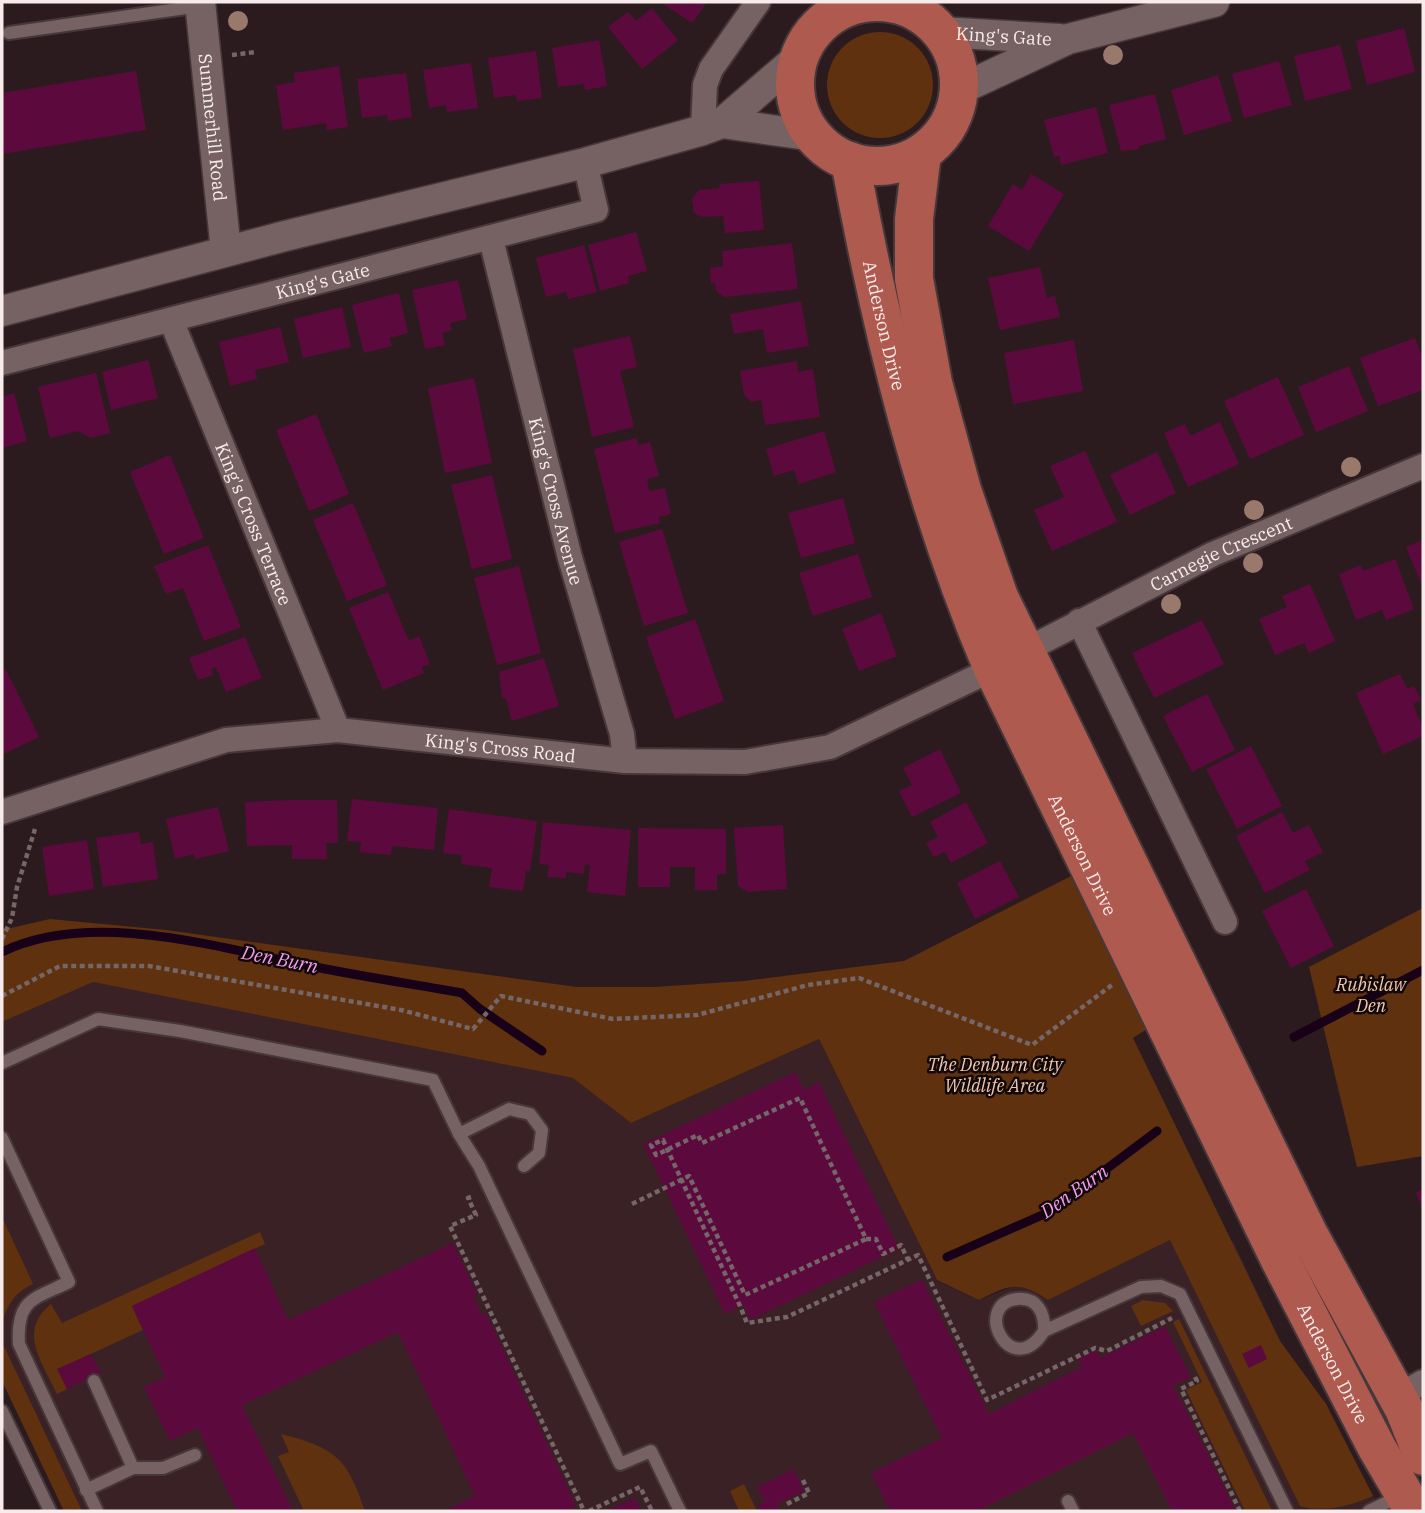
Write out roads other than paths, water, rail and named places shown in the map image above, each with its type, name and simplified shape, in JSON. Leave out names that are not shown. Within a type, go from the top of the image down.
[{"type":"main road","points":[[862,4],[897,4],[923,15],[952,50],[960,90],[952,118],[935,143],[922,153],[899,163],[875,166],[850,161],[829,150],[806,124],[796,97],[797,68],[813,34],[833,10],[862,4]]},
{"type":"main road","name":"Anderson Drive","points":[[922,153],[914,219],[914,279],[933,383],[962,490],[999,597],[1008,660],[1140,970],[1280,1260],[1408,1503]]},
{"type":"main road","name":"Anderson Drive","points":[[850,161],[868,256],[900,394],[970,615],[1008,660],[1301,1221],[1412,1404],[1423,1456]]},
{"type":"street","points":[[713,126],[705,85],[711,69],[758,2]]},
{"type":"street","name":"King's Gate","points":[[960,90],[1068,39],[1214,2]]},
{"type":"street","name":"Summerhill Road","points":[[200,4],[226,251]]},
{"type":"street","name":"King's Gate","points":[[923,15],[1003,38],[1068,39]]},
{"type":"street","points":[[713,126],[801,55]]},
{"type":"street","points":[[2,312],[226,251],[585,163],[713,126],[814,136]]},
{"type":"street","name":"King's Gate","points":[[2,363],[596,210],[585,163]]},
{"type":"street","name":"King's Cross Avenue","points":[[491,239],[570,558],[622,734],[625,761]]},
{"type":"street","name":"King's Cross Terrace","points":[[171,320],[338,730]]},
{"type":"street","name":"Carnegie Crescent","points":[[1008,660],[1213,554],[1423,466]]},
{"type":"street","points":[[1079,621],[1225,922]]},
{"type":"street","name":"King's Cross Road","points":[[2,812],[226,740],[338,730],[625,761],[745,762],[830,747],[1008,660]]},
{"type":"lane","points":[[9,33],[200,4]]},
{"type":"lane","points":[[2,1063],[98,1019],[180,1031],[433,1080],[459,1134],[479,1166],[620,1464],[651,1451],[680,1511]]},
{"type":"lane","points":[[459,1134],[509,1109],[530,1114],[542,1130],[539,1153],[524,1166]]},
{"type":"lane","points":[[2,1138],[69,1282],[30,1301],[18,1320],[19,1344],[97,1511]]},
{"type":"lane","points":[[1044,1331],[1045,1318],[1039,1307],[1028,1300],[1015,1299],[1004,1305],[997,1316],[996,1329],[1002,1340],[1013,1347],[1026,1348],[1037,1342],[1044,1331],[1141,1287],[1161,1286],[1180,1294],[1287,1511]]},
{"type":"lane","points":[[94,1381],[133,1468]]},
{"type":"lane","points":[[2,1411],[50,1511]]},
{"type":"lane","points":[[86,1490],[133,1468],[163,1468],[195,1455]]},
{"type":"lane","points":[[1368,1511],[1408,1503]]},
{"type":"waterway","name":"Den Burn","points":[[2,952],[37,939],[75,933],[114,933],[195,942],[329,970],[462,993],[480,1009],[542,1051]]},
{"type":"waterway","name":"Den Burn","points":[[1294,1037],[1423,970]]},
{"type":"waterway","name":"Den Burn","points":[[947,1257],[1049,1212],[1157,1131]]},
{"type":"park label","name":"Rubislaw Den","points":[[1371,994]]},
{"type":"park label","name":"The Denburn City Wildlife Area","points":[[995,1074]]}]
